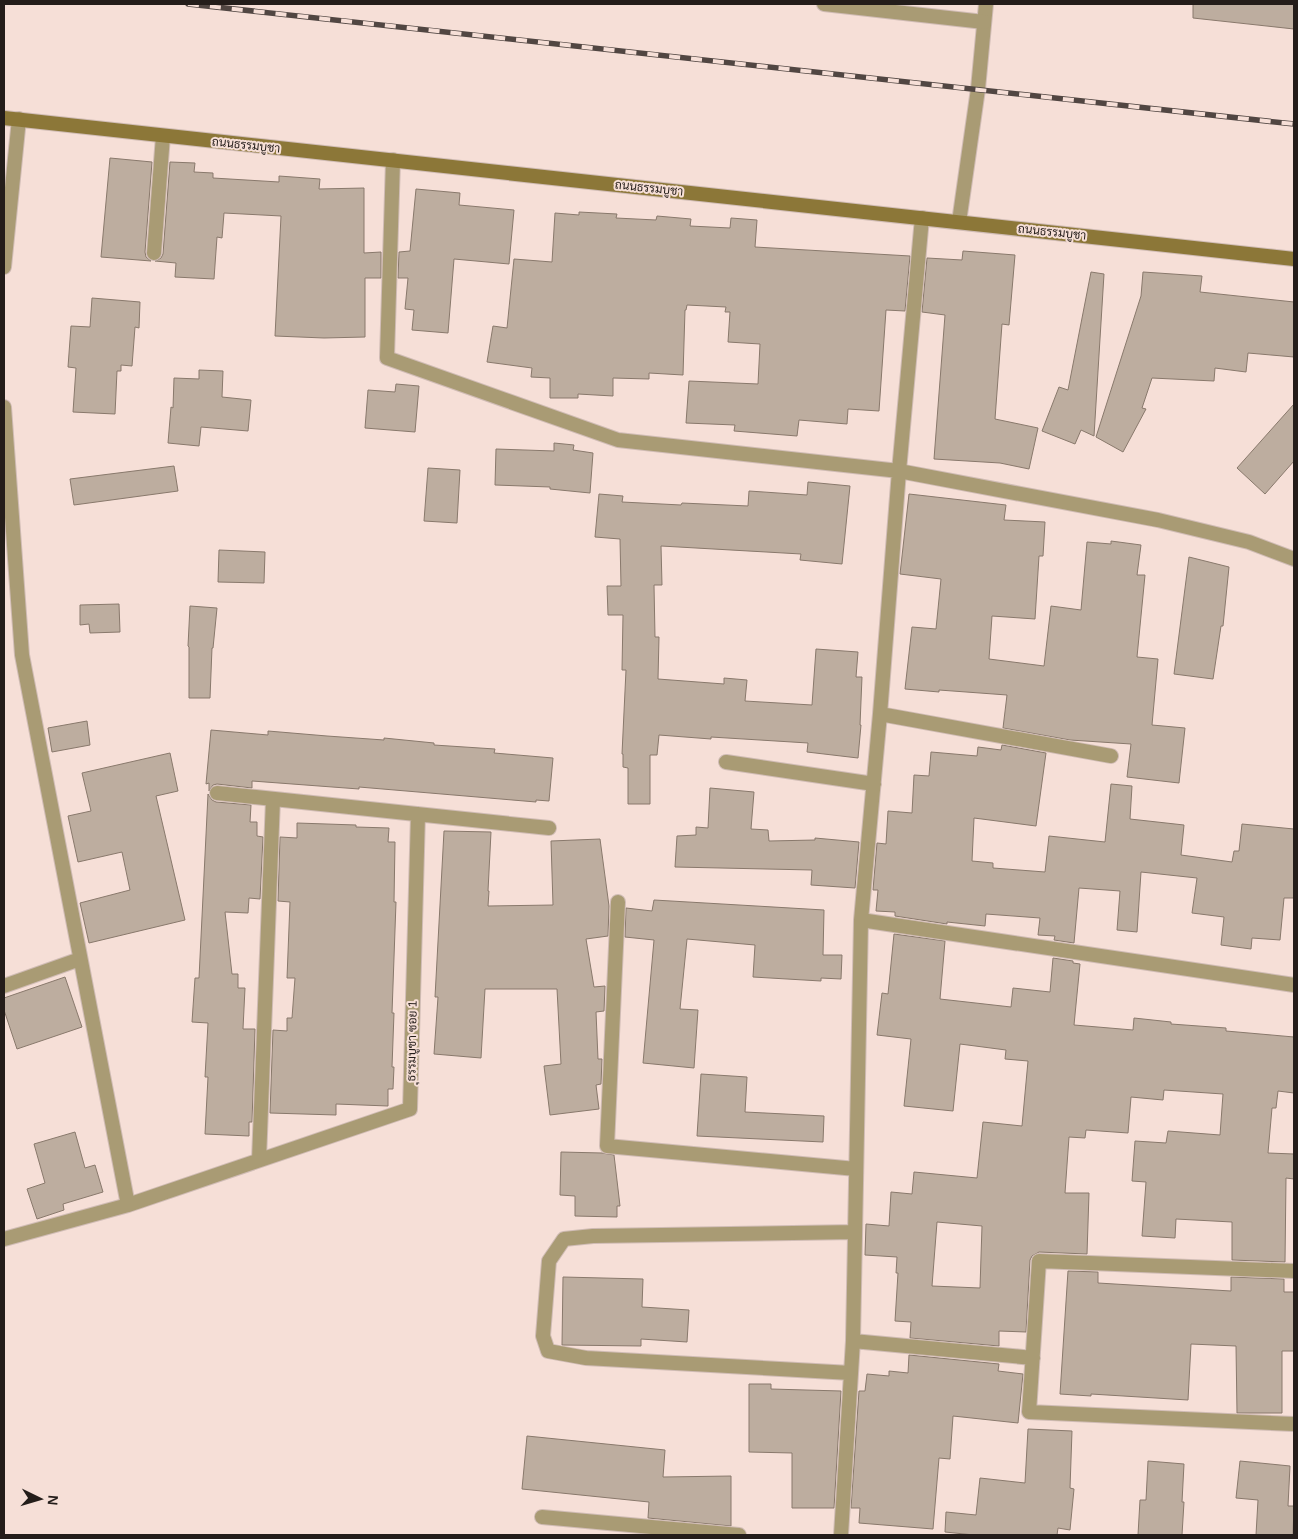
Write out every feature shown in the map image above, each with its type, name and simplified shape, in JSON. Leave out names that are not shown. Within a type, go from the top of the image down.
[{"type":"main road","name":"ถนนธรรมบูชา","points":[[4,118],[1294,259]]},
{"type":"street","points":[[824,4],[984,22]]},
{"type":"street","points":[[959,222],[978,89],[986,4]]},
{"type":"street","points":[[4,267],[19,119]]},
{"type":"street","points":[[154,253],[163,136]]},
{"type":"street","points":[[393,160],[387,358],[618,440],[899,471],[1158,520],[1249,542],[1294,559]]},
{"type":"street","points":[[841,1535],[853,1341],[861,920],[922,218]]},
{"type":"street","points":[[4,406],[6,455],[22,655],[128,1205]]},
{"type":"street","points":[[880,714],[1111,756]]},
{"type":"street","points":[[726,762],[874,784]]},
{"type":"street","points":[[218,793],[549,828]]},
{"type":"street","points":[[259,1160],[273,799]]},
{"type":"street","name":"ุธรรมบูชา ซอย 1","points":[[4,1238],[128,1205],[410,1109],[418,814]]},
{"type":"street","points":[[618,902],[607,1146],[856,1169]]},
{"type":"street","points":[[861,920],[1294,985]]},
{"type":"street","points":[[4,986],[80,959]]},
{"type":"street","points":[[851,1373],[586,1358],[548,1351],[543,1336],[549,1261],[564,1239],[593,1236],[856,1232]]},
{"type":"street","points":[[1294,1271],[1038,1261],[1029,1412],[1294,1424]]},
{"type":"street","points":[[853,1341],[1033,1358]]},
{"type":"street","points":[[542,1518],[739,1535]]},
{"type":"building","points":[[1193,4],[1294,4],[1294,29],[1193,18]]},
{"type":"building","points":[[110,158],[152,162],[145,252],[146,257],[151,261],[101,257]]},
{"type":"building","points":[[170,162],[195,163],[194,172],[213,173],[213,178],[279,182],[279,176],[320,179],[319,189],[364,188],[364,253],[381,252],[381,278],[365,278],[365,337],[275,336],[281,216],[224,213],[222,238],[217,237],[214,279],[175,277],[176,263],[155,261],[161,258],[163,254]]},
{"type":"building","points":[[416,189],[460,193],[459,205],[514,210],[509,264],[454,259],[448,333],[412,330],[414,310],[405,309],[408,278],[398,278],[399,252],[410,251]]},
{"type":"building","points":[[579,212],[617,214],[616,218],[656,220],[657,216],[691,219],[690,226],[730,228],[731,218],[757,220],[755,247],[910,256],[905,311],[886,310],[879,411],[848,409],[847,424],[799,420],[797,436],[734,431],[735,425],[686,423],[689,381],[758,384],[760,344],[728,342],[730,312],[725,312],[726,307],[687,305],[685,310],[683,375],[649,373],[649,379],[613,378],[613,396],[578,394],[578,398],[550,398],[550,378],[531,377],[532,368],[487,362],[493,326],[507,328],[514,259],[552,262],[555,213],[579,215]]},
{"type":"building","points":[[963,251],[1015,255],[1009,325],[1002,324],[995,419],[1038,428],[1029,469],[1000,463],[934,459],[945,315],[922,312],[927,258],[962,260]]},
{"type":"building","points":[[1091,272],[1104,274],[1094,436],[1081,430],[1075,444],[1042,431],[1059,387],[1068,390]]},
{"type":"building","points":[[1143,272],[1202,276],[1200,292],[1294,302],[1294,357],[1248,353],[1246,372],[1215,368],[1214,381],[1152,378],[1142,408],[1146,409],[1123,452],[1096,437],[1141,296]]},
{"type":"building","points":[[92,298],[140,302],[139,328],[135,327],[132,366],[121,365],[121,371],[117,371],[115,414],[73,412],[76,368],[68,367],[71,326],[90,327]]},
{"type":"building","points":[[199,370],[223,371],[222,397],[251,400],[248,431],[201,427],[199,446],[168,443],[171,407],[173,408],[174,378],[199,379]]},
{"type":"building","points":[[396,384],[419,386],[415,432],[365,428],[368,390],[395,392]]},
{"type":"building","points":[[1294,404],[1294,461],[1265,494],[1237,468]]},
{"type":"building","points":[[554,443],[574,445],[573,450],[593,453],[590,493],[550,489],[550,487],[495,485],[496,449],[554,451]]},
{"type":"building","points":[[174,466],[178,491],[74,505],[70,479]]},
{"type":"building","points":[[428,468],[460,470],[457,523],[424,521]]},
{"type":"building","points":[[808,482],[850,486],[842,564],[800,560],[801,554],[661,546],[662,585],[654,585],[655,637],[659,637],[658,679],[724,684],[724,678],[747,680],[745,701],[812,705],[816,649],[858,652],[856,677],[862,677],[858,758],[807,752],[808,743],[659,735],[657,755],[650,755],[650,804],[628,804],[628,768],[623,767],[622,754],[626,670],[622,670],[623,615],[608,615],[607,586],[621,586],[620,539],[595,537],[599,494],[623,496],[622,502],[748,506],[749,491],[807,495]]},
{"type":"building","points":[[909,494],[1006,505],[1004,520],[1045,522],[1043,556],[1039,556],[1035,619],[992,616],[989,659],[1044,666],[1051,606],[1081,610],[1087,542],[1111,544],[1111,541],[1141,545],[1137,575],[1145,575],[1137,657],[1158,659],[1152,725],[1185,728],[1179,783],[1127,777],[1131,744],[1070,740],[1003,728],[1007,695],[905,689],[912,627],[936,629],[941,579],[900,574]]},
{"type":"building","points":[[219,550],[265,552],[264,583],[218,582]]},
{"type":"building","points":[[1189,557],[1229,567],[1223,626],[1221,626],[1213,679],[1174,674]]},
{"type":"building","points":[[119,604],[120,632],[90,633],[89,624],[80,625],[80,605]]},
{"type":"building","points":[[190,606],[217,608],[212,648],[210,698],[189,698],[188,646]]},
{"type":"building","points":[[87,721],[90,745],[52,752],[48,728]]},
{"type":"building","points":[[211,730],[268,735],[268,731],[384,740],[384,738],[434,743],[434,745],[495,749],[494,753],[553,758],[549,801],[536,800],[536,802],[359,787],[359,789],[252,781],[252,788],[217,784],[213,785],[209,791],[209,783],[206,784]]},
{"type":"building","points":[[1002,745],[1046,753],[1036,826],[974,818],[972,861],[993,863],[993,868],[1045,872],[1049,836],[1105,842],[1111,784],[1132,786],[1130,819],[1184,825],[1181,855],[1232,862],[1234,851],[1239,851],[1242,824],[1294,829],[1294,898],[1284,898],[1280,940],[1252,938],[1251,949],[1221,945],[1224,917],[1192,913],[1197,878],[1141,872],[1137,932],[1117,930],[1120,891],[1079,888],[1074,943],[1054,940],[1055,936],[1038,935],[1040,918],[986,914],[985,926],[947,922],[947,924],[895,916],[895,912],[876,911],[878,890],[873,890],[877,843],[886,844],[888,811],[912,813],[914,775],[929,776],[931,752],[977,756],[978,747],[1001,750]]},
{"type":"building","points":[[170,753],[178,791],[156,796],[185,920],[89,943],[80,903],[130,890],[122,852],[78,862],[68,816],[91,811],[82,773]]},
{"type":"building","points":[[710,788],[754,792],[751,829],[768,830],[769,841],[815,840],[815,838],[859,842],[855,888],[811,885],[812,870],[675,867],[677,836],[696,835],[696,827],[708,828]]},
{"type":"building","points":[[208,794],[216,802],[251,805],[250,822],[257,822],[257,836],[263,837],[260,899],[249,898],[248,913],[225,912],[232,974],[238,974],[238,988],[245,988],[243,1029],[255,1029],[252,1122],[249,1122],[249,1136],[205,1134],[208,1077],[205,1077],[208,1023],[192,1022],[195,978],[199,978]]},
{"type":"building","points":[[297,823],[389,828],[388,842],[395,842],[394,902],[396,902],[392,1013],[394,1013],[392,1067],[394,1067],[393,1089],[388,1089],[388,1106],[336,1104],[336,1115],[270,1113],[273,1030],[287,1031],[287,1018],[292,1018],[295,978],[287,978],[290,902],[278,901],[280,837],[297,838]]},
{"type":"building","points":[[444,831],[491,832],[488,906],[553,905],[551,841],[600,839],[609,906],[608,936],[586,939],[594,987],[605,986],[604,1011],[596,1012],[598,1059],[602,1059],[601,1084],[596,1085],[599,1109],[550,1115],[544,1066],[561,1064],[557,989],[485,989],[481,1058],[434,1054],[438,997],[435,997]]},
{"type":"building","points":[[654,900],[824,910],[823,955],[842,955],[841,979],[821,978],[821,981],[753,977],[755,945],[687,939],[680,1009],[698,1010],[694,1068],[643,1063],[654,940],[625,937],[626,908],[652,911]]},
{"type":"building","points":[[894,934],[945,941],[940,999],[1011,1007],[1013,988],[1050,992],[1053,958],[1080,964],[1074,1025],[1133,1030],[1134,1018],[1171,1022],[1171,1024],[1226,1028],[1226,1031],[1294,1037],[1294,1093],[1278,1091],[1276,1108],[1272,1108],[1268,1153],[1294,1154],[1294,1179],[1286,1178],[1285,1262],[1232,1260],[1232,1222],[1176,1219],[1175,1238],[1142,1236],[1146,1182],[1132,1181],[1135,1141],[1166,1143],[1168,1131],[1220,1135],[1223,1094],[1164,1090],[1163,1100],[1131,1097],[1128,1133],[1086,1130],[1085,1138],[1069,1137],[1065,1193],[1089,1193],[1087,1254],[1039,1252],[1032,1256],[1030,1260],[1026,1332],[999,1331],[999,1346],[910,1338],[911,1322],[895,1321],[897,1257],[865,1255],[866,1224],[889,1226],[891,1192],[912,1194],[914,1172],[977,1178],[983,1122],[1022,1126],[1028,1061],[1005,1059],[1006,1050],[960,1044],[953,1111],[904,1106],[911,1039],[877,1035],[882,993],[888,994]],"holes":[[[937,1222],[982,1226],[980,1288],[932,1286]]]},
{"type":"building","points":[[65,977],[82,1027],[17,1049],[4,1010],[4,998]]},
{"type":"building","points":[[701,1074],[747,1077],[745,1112],[824,1116],[823,1142],[697,1136]]},
{"type":"building","points":[[75,1132],[85,1168],[95,1165],[103,1192],[63,1204],[64,1210],[37,1219],[27,1189],[45,1183],[34,1144]]},
{"type":"building","points":[[561,1152],[614,1155],[620,1206],[617,1206],[617,1217],[575,1216],[575,1196],[560,1195]]},
{"type":"building","points":[[1068,1271],[1098,1272],[1098,1283],[1231,1291],[1231,1277],[1284,1279],[1284,1292],[1294,1292],[1294,1351],[1282,1351],[1282,1413],[1237,1413],[1236,1346],[1191,1344],[1188,1400],[1060,1394]]},
{"type":"building","points":[[563,1277],[643,1279],[642,1307],[689,1310],[687,1342],[641,1339],[641,1346],[562,1345]]},
{"type":"building","points":[[909,1355],[999,1364],[998,1371],[1023,1374],[1018,1423],[953,1416],[950,1459],[939,1458],[933,1529],[859,1523],[860,1508],[851,1508],[859,1391],[865,1391],[867,1374],[889,1376],[889,1371],[908,1373]]},
{"type":"building","points":[[749,1384],[771,1384],[771,1389],[841,1391],[834,1508],[792,1508],[792,1453],[749,1452]]},
{"type":"building","points":[[1028,1429],[1072,1431],[1070,1488],[1074,1489],[1070,1530],[1058,1528],[1057,1535],[974,1535],[945,1532],[946,1512],[976,1515],[980,1478],[1025,1483]]},
{"type":"building","points":[[527,1436],[665,1450],[663,1477],[731,1476],[731,1526],[648,1518],[649,1502],[522,1489]]},
{"type":"building","points":[[1148,1461],[1184,1464],[1182,1535],[1138,1535],[1140,1500],[1146,1500]]},
{"type":"building","points":[[1240,1461],[1290,1466],[1288,1506],[1294,1506],[1293,1535],[1256,1535],[1258,1500],[1236,1498]]},
{"type":"railway","points":[[188,4],[1294,124]]}]
